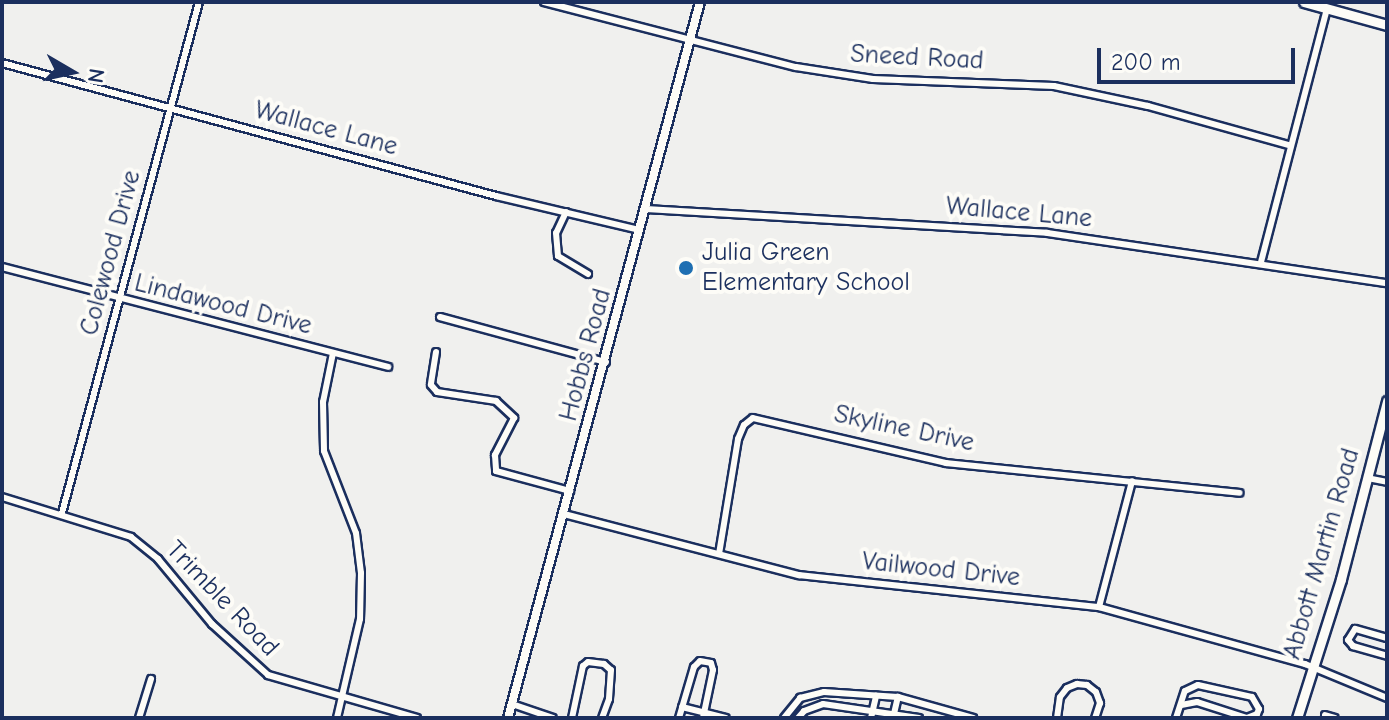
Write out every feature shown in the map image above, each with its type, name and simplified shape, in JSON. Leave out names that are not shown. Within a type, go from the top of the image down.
[{"type":"main road","points":[[1304,2],[1387,25]]},
{"type":"main road","name":"Abbott Martin Road","points":[[1297,718],[1387,401]]},
{"type":"street","name":"Colewood Drive","points":[[62,513],[199,2]]},
{"type":"street","name":"Sneed Road","points":[[544,2],[849,77],[1022,82],[1086,91],[1289,145]]},
{"type":"street","name":"Hobbs Road","points":[[508,718],[606,362],[700,2]]},
{"type":"street","points":[[1261,262],[1327,8]]},
{"type":"street","name":"Wallace Lane","points":[[2,63],[640,230]]},
{"type":"street","name":"Wallace Lane","points":[[646,209],[1047,233],[1261,262],[1387,283]]},
{"type":"street","points":[[566,212],[556,233],[558,256],[588,274]]},
{"type":"street","name":"Lindawood Drive","points":[[2,267],[119,300],[388,367]]},
{"type":"street","points":[[440,317],[606,362]]},
{"type":"street","points":[[436,352],[431,385],[437,392],[496,401],[514,418],[495,455],[496,471],[570,491]]},
{"type":"street","points":[[333,353],[323,402],[324,451],[356,533],[361,573],[360,619],[337,718]]},
{"type":"street","name":"Skyline Drive","points":[[719,554],[738,439],[744,425],[753,418],[946,463],[1239,493]]},
{"type":"street","points":[[1367,478],[1387,482]]},
{"type":"street","points":[[1099,607],[1132,481]]},
{"type":"street","name":"Trimble Road","points":[[2,497],[62,513],[131,537],[158,559],[212,624],[268,675],[417,718]]},
{"type":"street","name":"Vailwood Drive","points":[[564,514],[799,575],[1099,607],[1313,669],[1387,698]]},
{"type":"street","points":[[1387,638],[1355,629],[1348,640],[1353,646],[1387,656]]},
{"type":"street","points":[[679,718],[694,667],[700,661],[706,661],[713,670],[704,715]]},
{"type":"street","points":[[572,718],[583,666],[588,662],[604,664],[611,670],[609,699],[602,718]]},
{"type":"street","points":[[139,718],[151,679]]},
{"type":"street","points":[[1057,718],[1063,692],[1082,684],[1092,687],[1099,697],[1100,709],[1095,718]]},
{"type":"street","points":[[1197,702],[1198,685]]},
{"type":"street","points":[[1176,718],[1185,691],[1198,685],[1252,697],[1257,700],[1259,709],[1257,714],[1247,718],[1197,702],[1181,705]]},
{"type":"street","points":[[784,718],[800,698],[824,692],[898,697],[973,718]]},
{"type":"street","points":[[871,718],[876,696]]},
{"type":"street","points":[[893,715],[898,697]]},
{"type":"street","points":[[512,704],[553,718]]},
{"type":"street","points":[[798,718],[804,711],[823,704],[919,718]]},
{"type":"street","points":[[682,707],[704,715],[726,718]]},
{"type":"street","points":[[1325,715],[1335,718]]},
{"type":"place","name":"Julia Green Elementary School","points":[[686,268]]}]
